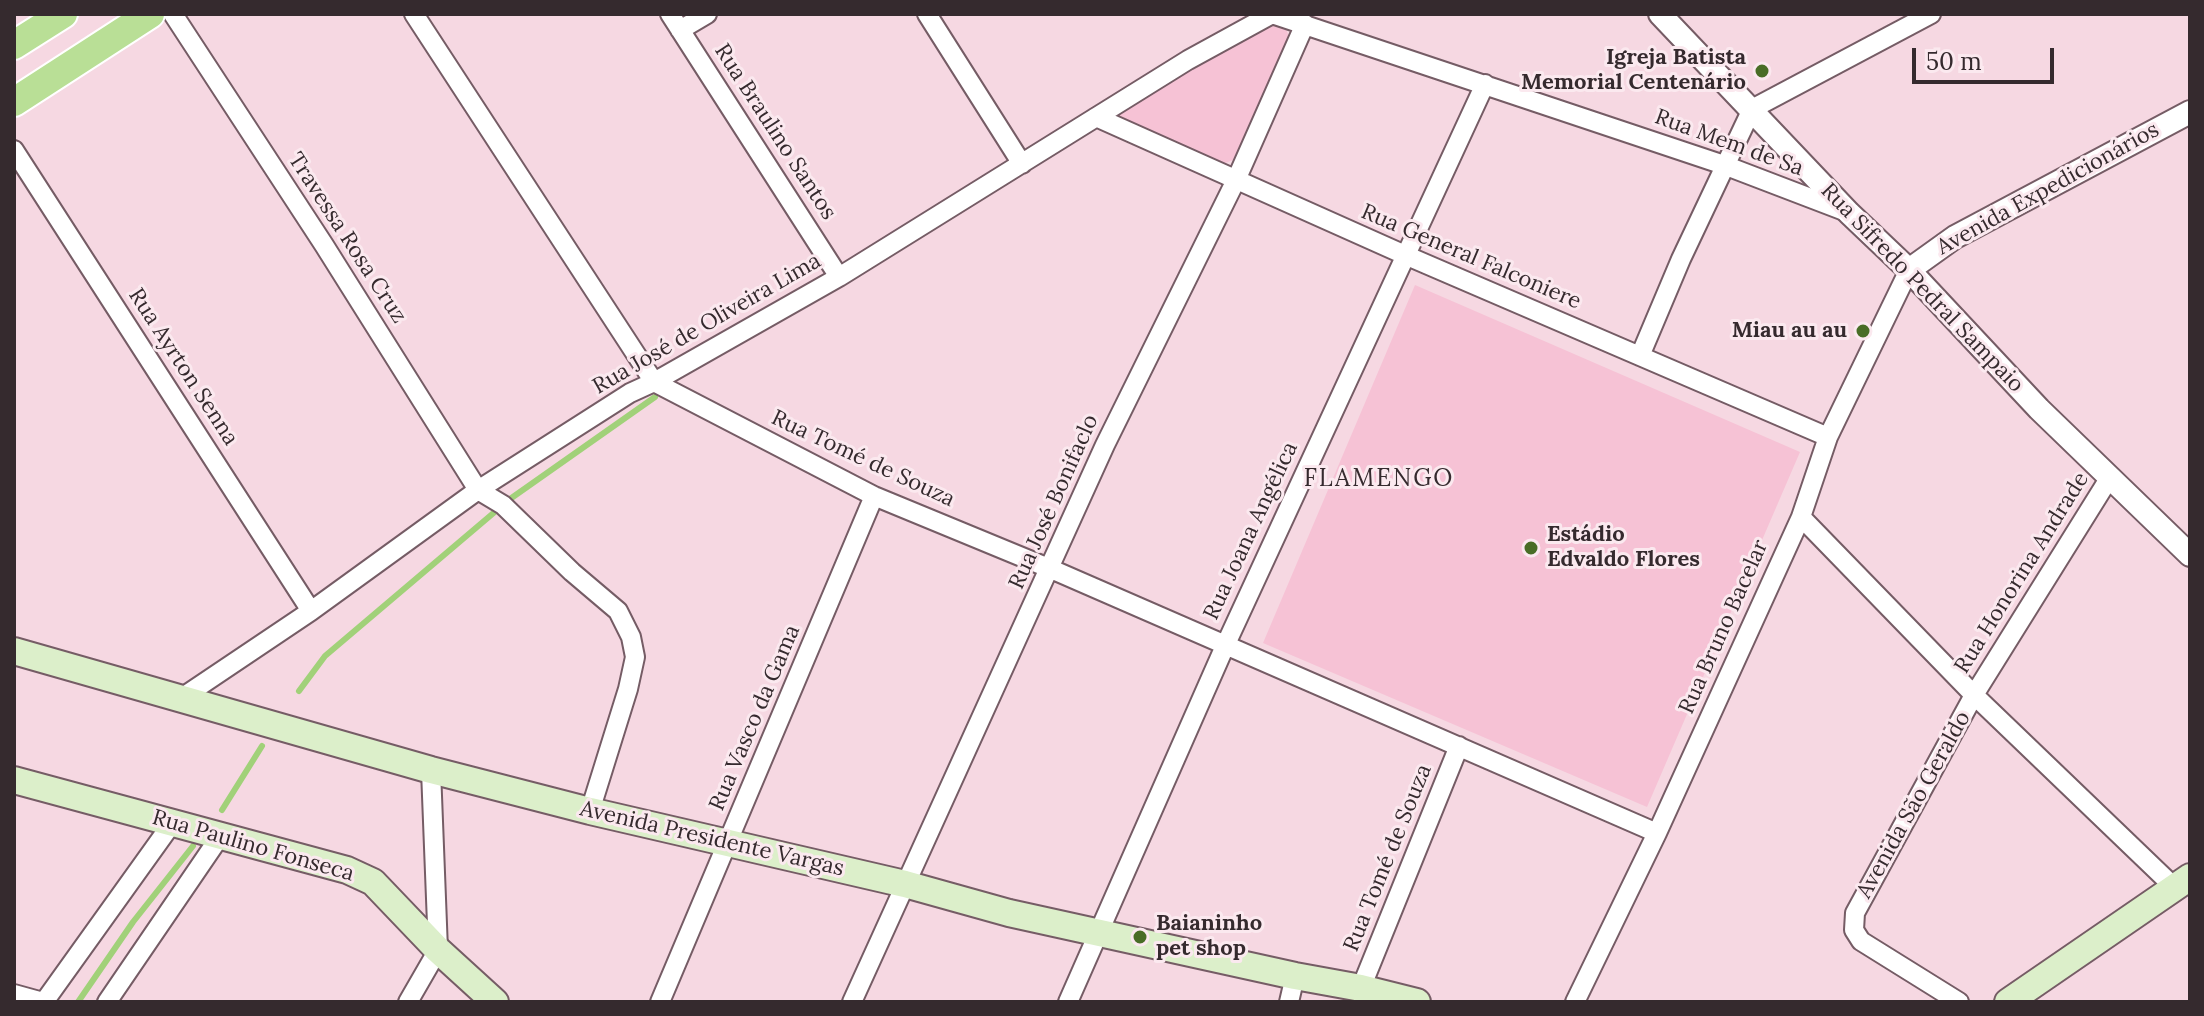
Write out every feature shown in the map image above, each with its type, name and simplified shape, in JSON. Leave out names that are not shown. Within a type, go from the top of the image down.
[{"type":"main road","points":[[14,45],[63,14]]},
{"type":"main road","points":[[14,102],[150,14]]},
{"type":"main road","name":"Avenida Presidente Vargas","points":[[14,651],[431,770],[590,811],[905,884],[1009,913],[1417,1002]]},
{"type":"main road","name":"Rua Paulino Fonseca","points":[[14,780],[347,870],[373,882],[438,950],[495,1002]]},
{"type":"main road","points":[[2008,1002],[2182,882]]},
{"type":"street","name":"Travessa Rosa Cruz","points":[[173,14],[324,245],[478,490]]},
{"type":"street","name":"Rua Tomé de Souza","points":[[414,14],[654,382],[874,496],[1051,569],[1657,833]]},
{"type":"street","points":[[675,22],[707,14]]},
{"type":"street","points":[[927,14],[1022,164]]},
{"type":"street","name":"Rua José de Oliveira Lima","points":[[180,699],[311,611],[478,490],[630,393],[839,277],[1188,60],[1272,14]]},
{"type":"street","name":"Rua Mem de Sa","points":[[1272,14],[1724,165],[1849,213]]},
{"type":"street","name":"Rua Sifredo Pedral Sampaio","points":[[1660,14],[1849,213],[1909,270],[2039,409],[2190,555]]},
{"type":"street","points":[[1640,356],[1752,109],[1931,14]]},
{"type":"street","name":"Rua Braulino Santos","points":[[675,22],[839,277]]},
{"type":"street","name":"Rua José Bonifaclo","points":[[852,1002],[1118,417],[1236,180],[1305,24]]},
{"type":"street","name":"Rua Joana Angélica","points":[[1068,1002],[1225,646],[1485,84]]},
{"type":"street","name":"Avenida Expedicionários","points":[[1909,270],[1955,237],[2190,112]]},
{"type":"street","name":"Rua General Falconiere","points":[[1096,117],[1405,255],[1828,437]]},
{"type":"street","name":"Rua Ayrton Senna","points":[[14,150],[311,611]]},
{"type":"street","name":"Rua Bruno Bacelar","points":[[1575,1002],[1657,833],[1801,517],[1828,437],[1909,270]]},
{"type":"street","name":"Rua Honorina Andrade","points":[[1974,695],[2110,477]]},
{"type":"street","points":[[478,490],[509,512],[618,611],[631,637],[635,657],[628,689],[590,811]]},
{"type":"street","name":"Rua Vasco da Gama","points":[[660,1002],[874,496]]},
{"type":"street","points":[[1801,517],[1974,695],[2182,882]]},
{"type":"street","name":"Avenida São Geraldo","points":[[1959,1002],[1866,945],[1855,934],[1853,924],[1869,884],[1925,789],[1974,695]]},
{"type":"street","name":"Rua Tomé de Souza","points":[[1361,988],[1459,746]]},
{"type":"street","points":[[408,1002],[438,950],[431,770]]},
{"type":"street","points":[[14,994],[44,1002],[173,822]]},
{"type":"street","points":[[107,1002],[221,835]]},
{"type":"street","points":[[1289,1002],[1295,976]]},
{"type":"shaded area","points":[[1265,25],[1285,26],[1289,37],[1245,144],[1233,160],[1220,165],[1116,116],[1134,102]]},
{"type":"shaded area","name":"Estádio Edvaldo Flores","points":[[1415,285],[1800,452],[1647,807],[1263,643]]},
{"type":"waterway","points":[[299,691],[325,656],[510,499],[655,397]]},
{"type":"waterway","points":[[222,810],[262,746]]},
{"type":"waterway","points":[[78,1002],[133,922],[193,846]]},
{"type":"place","name":"Igreja Batista Memorial Centenário","points":[[1762,71]]},
{"type":"place","name":"Miau au au","points":[[1863,331]]},
{"type":"place","name":"Estádio Edvaldo Flores","points":[[1531,548]]},
{"type":"place","name":"Baianinho pet shop","points":[[1140,937]]},
{"type":"district","name":"FLAMENGO","points":[[1379,479]]}]
